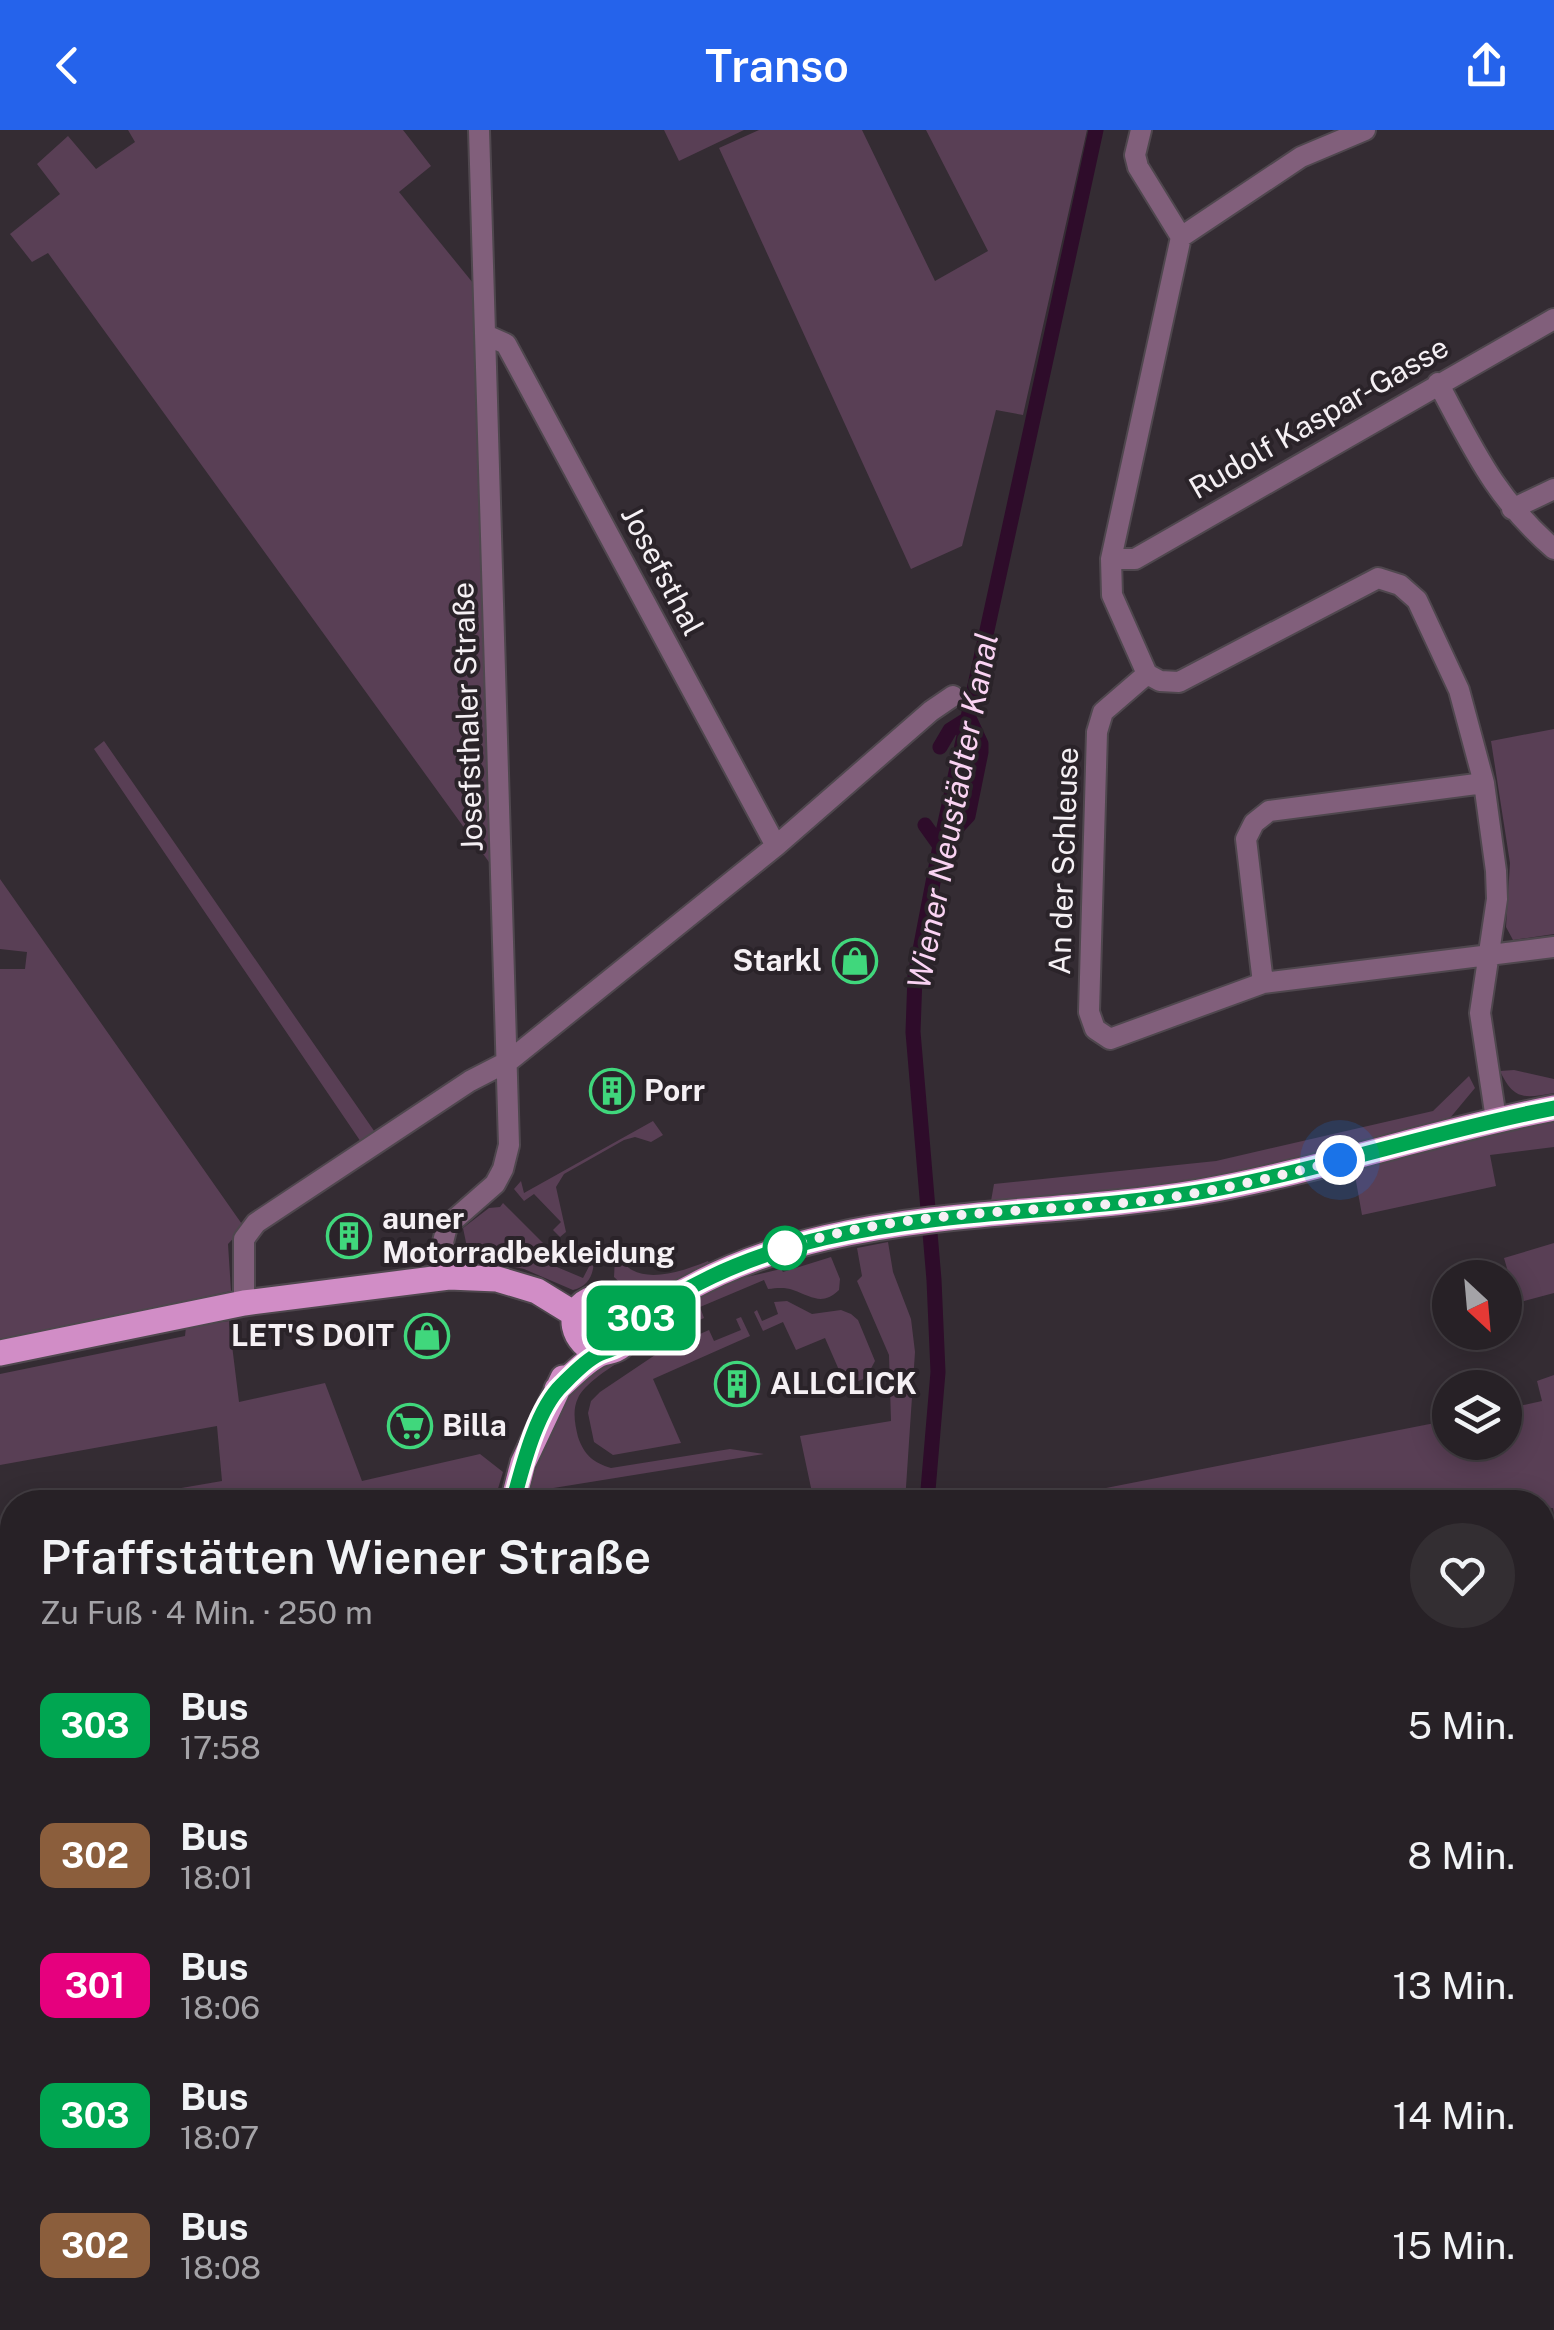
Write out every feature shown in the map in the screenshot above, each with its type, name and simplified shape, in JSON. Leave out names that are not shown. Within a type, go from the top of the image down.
[{"type":"main road","points":[[627,1315],[787,1247],[840,1233],[947,1217],[1127,1203],[1200,1192],[1554,1108]]},
{"type":"main road","points":[[0,1353],[244,1303],[449,1277],[497,1278],[537,1291],[585,1336],[618,1349],[630,1335],[627,1315],[604,1296],[592,1298],[585,1336],[523,1463],[516,1490]]},
{"type":"street","name":"Josefsthaler Straße","points":[[449,1277],[443,1242],[446,1226],[495,1184],[504,1168],[509,1145],[479,130]]},
{"type":"street","points":[[1141,130],[1135,155],[1138,167],[1181,237]]},
{"type":"street","points":[[1365,130],[1300,157],[1181,237],[1111,559],[1112,595],[1147,674],[1160,681],[1178,682],[1378,578],[1400,585],[1417,600],[1459,690],[1484,784],[1497,899],[1480,1013],[1496,1119]]},
{"type":"street","name":"Rudolf Kaspar-Gasse","points":[[1111,559],[1134,559],[1554,319]]},
{"type":"street","name":"Josefsthal","points":[[486,336],[506,344],[776,846]]},
{"type":"street","points":[[1438,383],[1489,476],[1512,509],[1554,549]]},
{"type":"street","points":[[1512,509],[1554,489]]},
{"type":"street","name":"An der Schleuse","points":[[1147,674],[1104,712],[1097,732],[1090,1012],[1095,1029],[1110,1039],[1263,983]]},
{"type":"street","points":[[244,1303],[244,1239],[256,1222],[470,1081],[509,1061],[776,846],[931,710],[953,696]]},
{"type":"street","points":[[1484,784],[1269,811],[1254,823],[1246,838],[1263,983],[1554,947]]},
{"type":"shaded area","points":[[128,130],[403,130],[431,166],[399,192],[473,283],[494,869],[48,253],[32,262],[10,234],[60,194],[37,164],[68,136],[96,169],[135,142]]},
{"type":"shaded area","points":[[664,130],[744,130],[679,161]]},
{"type":"shaded area","points":[[759,130],[862,130],[935,281],[988,251],[926,130],[1087,130],[1023,415],[996,410],[962,546],[911,569],[719,148]]},
{"type":"shaded area","points":[[1554,729],[1554,934],[1513,940],[1506,927],[1510,863],[1491,741]]},
{"type":"shaded area","points":[[104,741],[379,1138],[363,1145],[94,749]]},
{"type":"shaded area","points":[[0,879],[244,1227],[228,1244],[231,1291],[0,1343],[0,969],[25,969],[27,952],[0,949]]},
{"type":"shaded area","points":[[1514,1070],[1554,1079],[1554,1093],[1521,1095],[1510,1088],[1500,1071]]},
{"type":"shaded area","points":[[1469,1076],[1475,1088],[1450,1118],[1266,1166],[1170,1185],[991,1201],[994,1184],[1216,1161],[1433,1111]]},
{"type":"shaded area","points":[[653,1121],[663,1135],[651,1142],[635,1137],[624,1140],[564,1174],[556,1187],[566,1232],[560,1237],[553,1230],[561,1222],[534,1194],[524,1201],[514,1189],[521,1181],[524,1193]]},
{"type":"shaded area","points":[[1554,1122],[1554,1147],[1490,1155],[1496,1186],[1362,1215],[1354,1170],[1478,1136]]},
{"type":"shaded area","points":[[503,1203],[550,1250],[545,1262],[583,1278],[594,1257],[587,1282],[573,1290],[524,1269],[469,1257],[463,1228],[489,1208]]},
{"type":"shaded area","points":[[888,1242],[893,1272],[911,1319],[915,1352],[906,1490],[811,1490],[800,1436],[891,1421],[889,1355],[857,1281],[862,1276],[857,1248]]},
{"type":"shaded area","points":[[1554,1243],[1554,1293],[1522,1302],[1522,1260],[1504,1258]]},
{"type":"shaded area","points":[[619,1256],[626,1266],[647,1275],[672,1273],[708,1261],[710,1264],[640,1292],[624,1287],[614,1277],[615,1258]]},
{"type":"shaded area","points":[[831,1257],[840,1279],[839,1290],[817,1299],[787,1288],[768,1289],[764,1280],[700,1307],[704,1318],[655,1341],[599,1376],[578,1398],[575,1412],[583,1449],[595,1461],[611,1468],[730,1449],[764,1454],[526,1490],[555,1414],[573,1388],[662,1312],[729,1281],[781,1269],[783,1272]]},
{"type":"shaded area","points":[[787,1301],[812,1314],[841,1310],[858,1320],[875,1361],[866,1378],[846,1386],[825,1338],[796,1350],[783,1322],[763,1331],[754,1312],[757,1310],[762,1321],[778,1314],[774,1302]]},
{"type":"shaded area","points":[[741,1317],[750,1336],[653,1379],[681,1443],[613,1455],[594,1442],[588,1413],[591,1401],[600,1392],[661,1351],[709,1330],[714,1341],[741,1330],[736,1319]]},
{"type":"shaded area","points":[[229,1321],[239,1402],[325,1383],[362,1481],[480,1454],[503,1472],[498,1490],[170,1490],[222,1481],[217,1426],[0,1465],[0,1374],[185,1336],[186,1327]]},
{"type":"shaded area","points":[[1554,1375],[1554,1490],[1096,1490],[1432,1424],[1432,1460],[1522,1460],[1522,1405],[1542,1401],[1537,1381]]},
{"type":"waterway","name":"Wiener Neustädter Kanal","points":[[928,1490],[938,1372],[913,1032],[915,976],[1096,130]]},
{"type":"waterway","points":[[925,825],[940,846],[968,816],[981,752],[969,718],[950,730],[940,747]]},
{"type":"bus line","name":"303","points":[[516,1490],[539,1424],[558,1389],[600,1353],[618,1349],[630,1335],[631,1326],[679,1292],[787,1247],[894,1224],[1127,1203],[1200,1192],[1554,1108]]},
{"type":"place","name":"Starkl","points":[[855,961]]},
{"type":"place","name":"Porr","points":[[612,1091]]},
{"type":"place","name":"auner Motorradbekleidung","points":[[349,1236]]},
{"type":"place","name":"LET'S DOIT","points":[[427,1336]]},
{"type":"place","name":"ALLCLICK","points":[[737,1384]]},
{"type":"place","name":"Billa","points":[[410,1426]]},
{"type":"route","points":[[785,1248],[894,1224],[1127,1203],[1200,1192],[1340,1160]]}]
